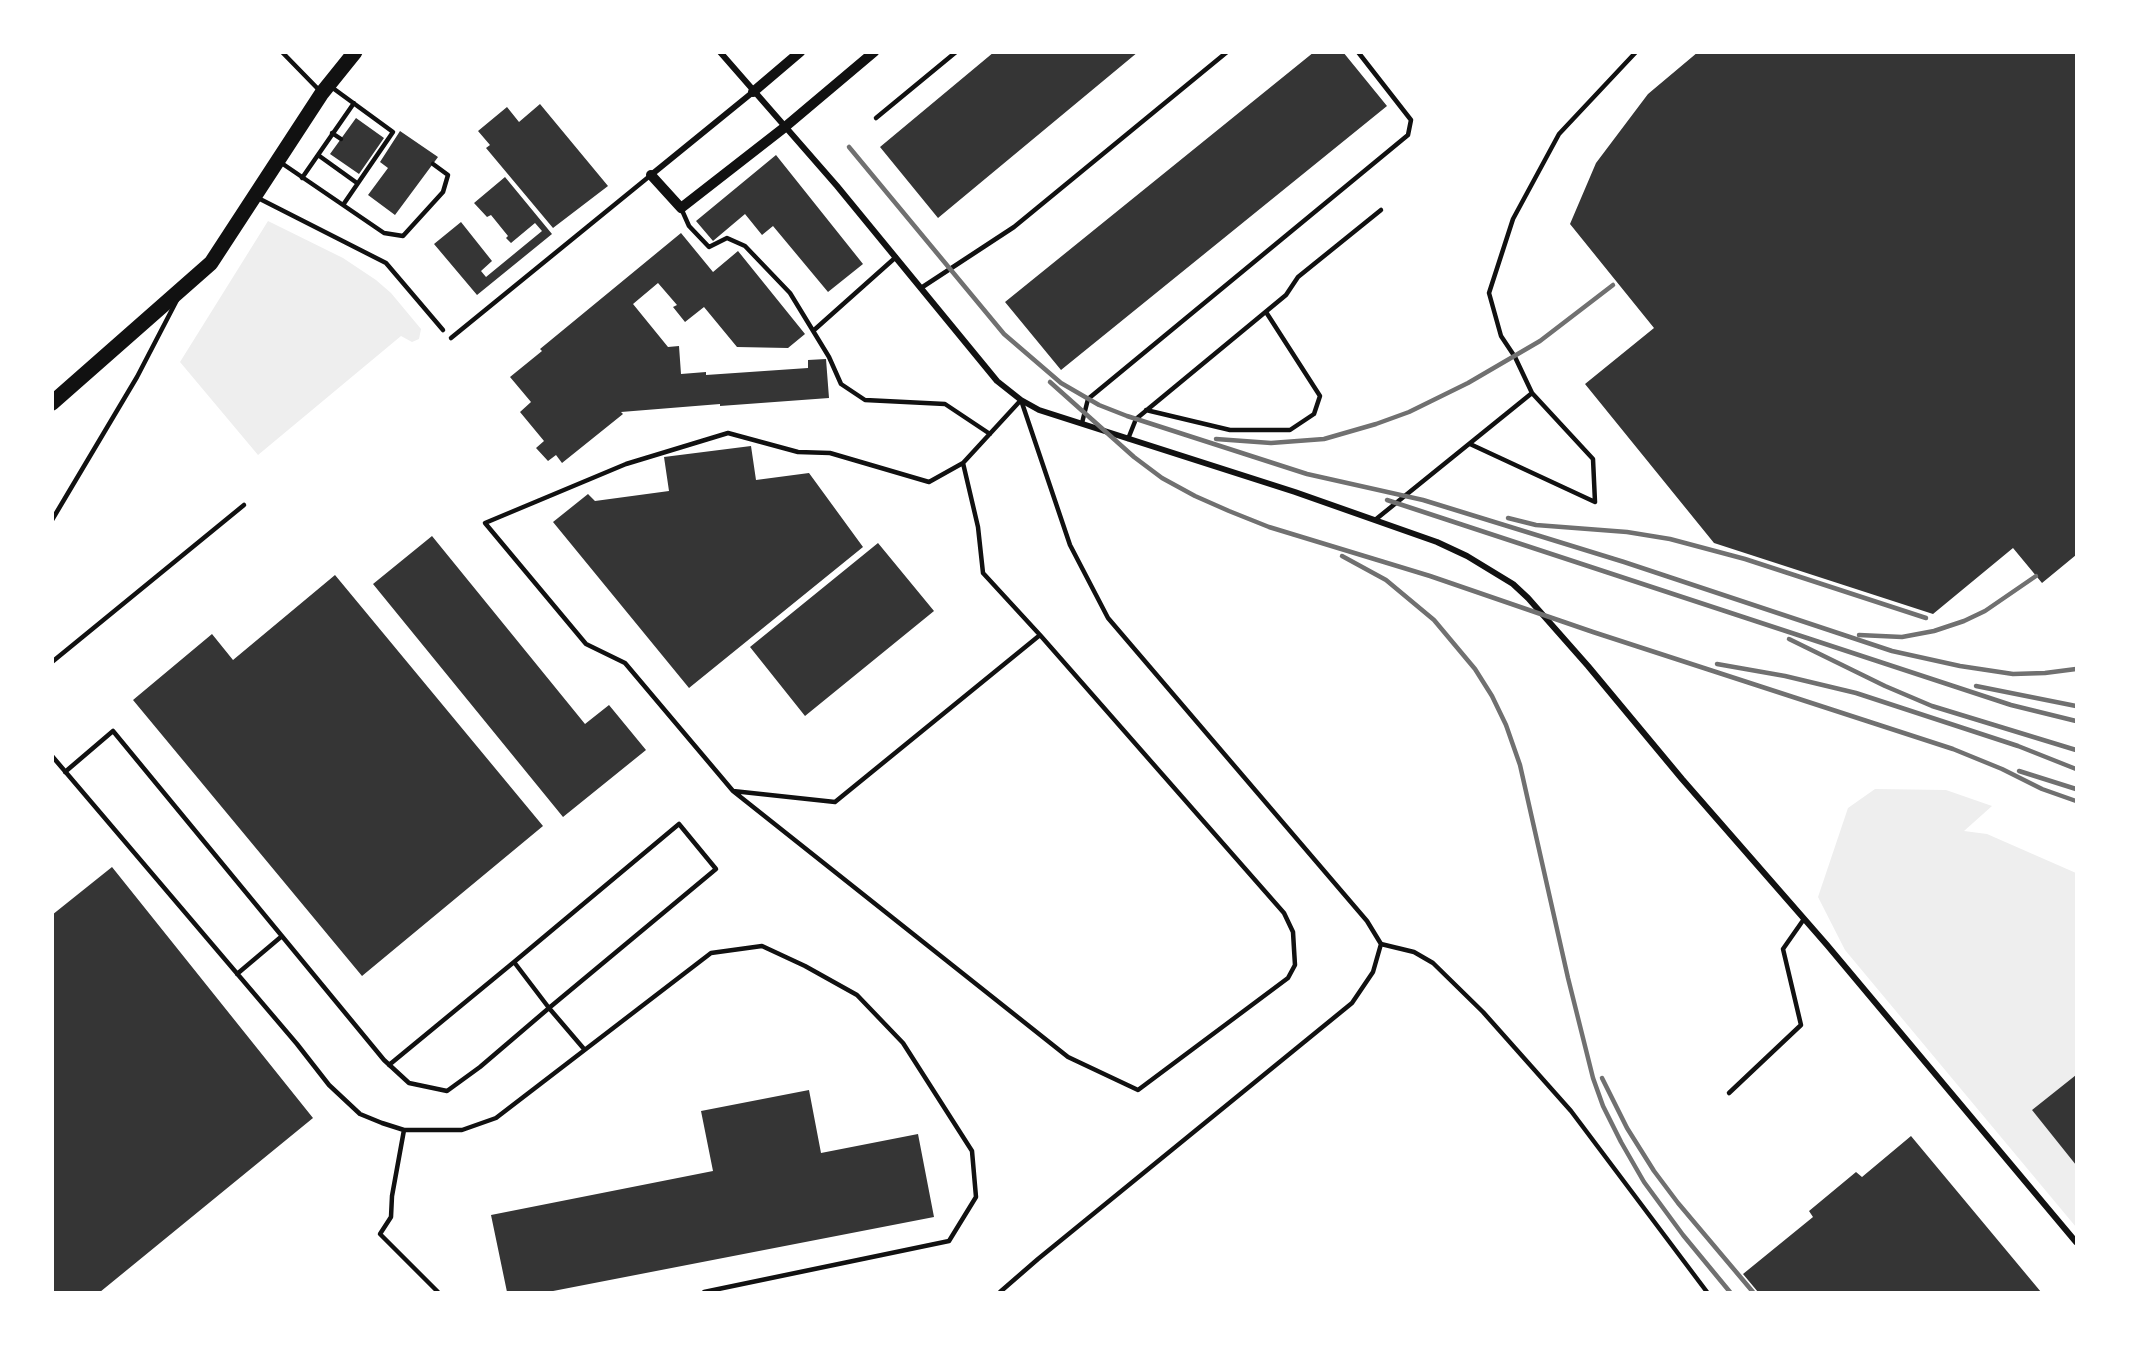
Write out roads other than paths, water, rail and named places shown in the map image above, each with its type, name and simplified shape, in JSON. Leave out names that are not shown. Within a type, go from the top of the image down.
[{"type":"main road","points":[[52,403],[211,263],[325,89],[355,52]]},
{"type":"street","points":[[720,52],[837,186],[998,381],[1021,400],[1039,410],[1295,492],[1437,542],[1498,573],[1528,598],[1804,919],[2076,1242]]},
{"type":"street","points":[[800,52],[651,175],[681,208],[785,127],[874,52]]},
{"type":"lane","points":[[282,52],[325,89],[354,103],[395,134],[370,161],[343,205]]},
{"type":"lane","points":[[876,118],[956,52]]},
{"type":"lane","points":[[921,288],[1014,227],[1227,52]]},
{"type":"lane","points":[[1082,423],[1088,399],[1408,135],[1411,120],[1358,52]]},
{"type":"lane","points":[[1470,444],[1595,502],[1593,459],[1532,393],[1515,357],[1501,336],[1489,292],[1512,219],[1559,134],[1636,52]]},
{"type":"lane","points":[[302,178],[354,103]]},
{"type":"lane","points":[[332,134],[341,139]]},
{"type":"lane","points":[[318,155],[357,183]]},
{"type":"lane","points":[[278,160],[384,233],[403,236],[443,192],[448,175],[433,164]]},
{"type":"lane","points":[[451,339],[651,175]]},
{"type":"lane","points":[[255,196],[386,263],[443,330]]},
{"type":"lane","points":[[681,208],[688,226],[709,247],[727,238],[745,246],[790,293],[829,357],[841,384],[864,400],[945,404],[990,434]]},
{"type":"lane","points":[[1128,439],[1136,419],[1286,296],[1298,277],[1381,210]]},
{"type":"lane","points":[[813,331],[896,258]]},
{"type":"lane","points":[[52,520],[137,377],[184,287]]},
{"type":"lane","points":[[1146,410],[1230,430],[1290,430],[1314,414],[1320,396],[1266,312]]},
{"type":"lane","points":[[1375,520],[1532,393]]},
{"type":"lane","points":[[963,463],[978,527],[983,573],[1284,913],[1293,932],[1295,965],[1288,978],[1138,1090],[1068,1057],[733,791],[625,663],[586,644],[485,524],[626,464],[728,432],[798,452],[830,453],[928,482],[963,463],[1021,400],[1070,545],[1108,618],[1366,921],[1382,944],[1414,952],[1433,963],[1483,1012],[1571,1111],[1707,1293]]},
{"type":"lane","points":[[52,662],[244,505]]},
{"type":"lane","points":[[733,791],[835,802],[1040,635]]},
{"type":"lane","points":[[65,771],[113,731],[390,1065],[409,1083],[447,1090],[480,1066],[716,869],[679,824],[390,1065]]},
{"type":"lane","points":[[52,756],[329,1085],[360,1114],[404,1130],[462,1130],[495,1118],[711,952],[762,946],[805,966],[857,995],[903,1043],[972,1151],[976,1197],[949,1241],[704,1293]]},
{"type":"lane","points":[[1730,1093],[1802,1025],[1783,949],[1804,919]]},
{"type":"lane","points":[[237,974],[282,936]]},
{"type":"lane","points":[[1000,1293],[1038,1259],[1352,1004],[1373,972],[1382,944]]},
{"type":"lane","points":[[514,962],[584,1049]]},
{"type":"lane","points":[[404,1130],[392,1196],[391,1217],[380,1234],[438,1293]]},
{"type":"railway","points":[[849,147],[1004,334],[1061,383],[1099,405],[1307,474],[1423,500],[1624,562],[1892,651],[1960,666],[2013,674],[2076,669]]},
{"type":"railway","points":[[1216,439],[1271,443],[1324,439],[1409,412],[1468,383],[1540,341],[1613,285]]},
{"type":"railway","points":[[1050,382],[1134,457],[1162,478],[1229,511],[1269,527],[1430,576],[1593,632],[1953,749],[2002,769],[2042,789],[2076,801]]},
{"type":"railway","points":[[1387,500],[2011,705],[2076,721]]},
{"type":"railway","points":[[1508,518],[1536,525],[1627,532],[1670,539],[1745,559],[1926,618]]},
{"type":"railway","points":[[1342,556],[1386,580],[1434,620],[1475,669],[1492,696],[1506,725],[1520,765],[1568,978],[1593,1078],[1603,1106],[1644,1182],[1683,1235],[1730,1292]]},
{"type":"railway","points":[[1859,635],[1902,637],[1934,631],[1985,611],[2036,576]]},
{"type":"railway","points":[[1789,639],[1885,686],[1932,706],[2076,750]]},
{"type":"railway","points":[[1717,664],[1785,676],[1856,693],[2018,746],[2076,769]]},
{"type":"railway","points":[[1976,686],[2076,706]]},
{"type":"railway","points":[[2019,771],[2076,789]]},
{"type":"railway","points":[[1602,1078],[1627,1128],[1654,1171],[1753,1292]]}]
